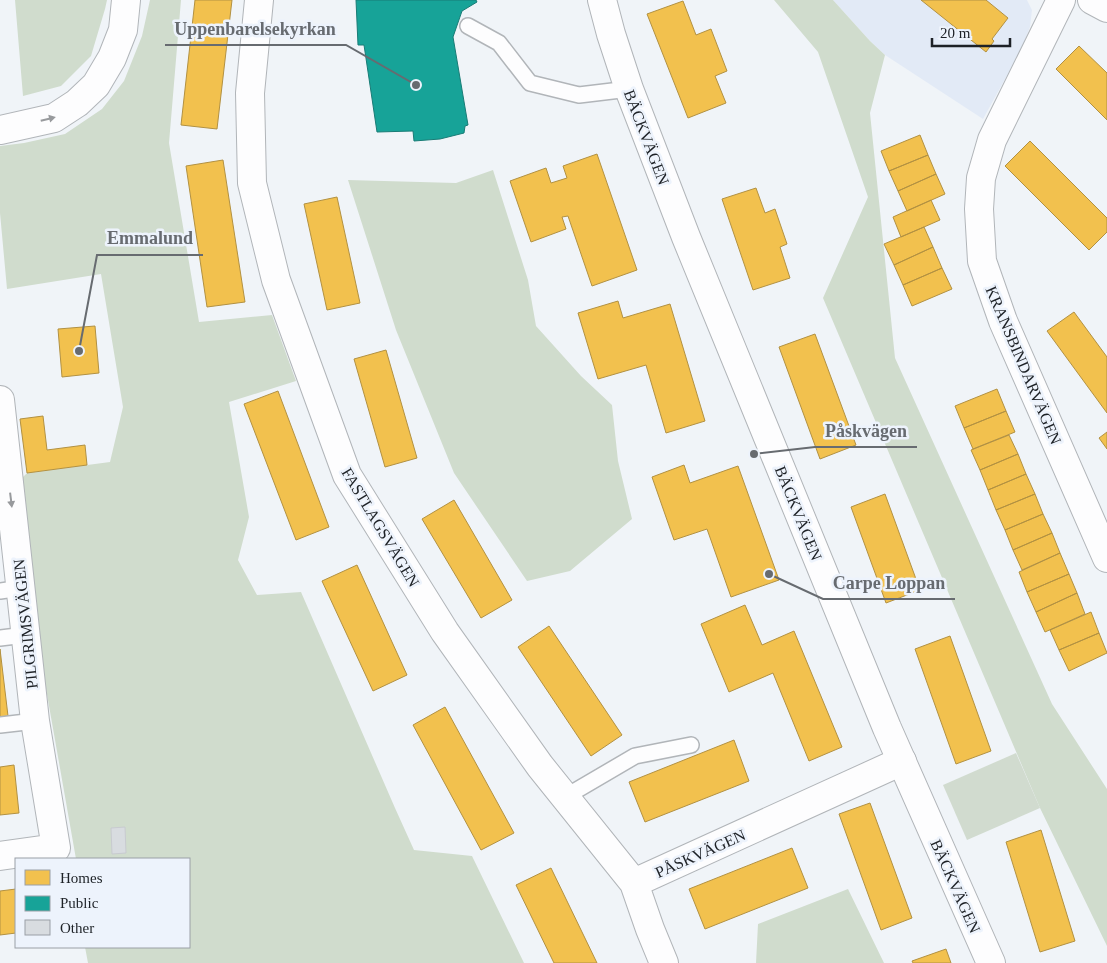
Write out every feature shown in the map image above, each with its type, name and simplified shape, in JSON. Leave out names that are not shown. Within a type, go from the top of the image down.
[{"type":"street","points":[[0,130],[54,118],[77,103],[96,85],[112,58],[123,30],[126,0]]},
{"type":"street","name":"FASTLAGSVÄGEN","points":[[259,0],[250,93],[252,184],[276,280],[347,475],[445,632],[540,766],[634,883],[664,963]]},
{"type":"street","name":"BÄCKVÄGEN","points":[[602,0],[629,89],[686,237],[884,721],[991,963]]},
{"type":"street","name":"KRANSBINDARVÄGEN","points":[[1061,0],[992,140],[981,178],[979,209],[982,261],[1003,321],[1107,558]]},
{"type":"street","points":[[1092,0],[1107,8]]},
{"type":"street","name":"PILGRIMSVÄGEN","points":[[0,400],[16,534],[10,590],[13,636],[35,721],[56,848],[0,856]]},
{"type":"street","name":"PÅSKVÄGEN","points":[[634,883],[902,762]]},
{"type":"lane","points":[[468,26],[499,43],[530,83],[579,95],[629,89]]},
{"type":"lane","points":[[0,725],[35,721]]},
{"type":"lane","points":[[565,797],[635,756],[691,745]]},
{"type":"shaded area","points":[[833,0],[1027,0],[1032,10],[1030,27],[1021,50],[983,119],[885,55]]},
{"type":"shaded area","points":[[1016,753],[1040,808],[967,840],[943,785]]},
{"type":"green space","points":[[15,0],[107,0],[91,56],[61,86],[23,96]]},
{"type":"green space","points":[[150,0],[181,0],[169,143],[199,322],[272,315],[296,381],[229,402],[249,517],[238,560],[257,595],[301,592],[414,850],[472,856],[524,963],[88,963],[85,948],[190,948],[190,858],[76,858],[36,632],[22,478],[27,473],[110,462],[123,407],[101,274],[7,289],[0,213],[0,146],[65,134],[102,109],[124,81],[142,36]]},
{"type":"green space","points":[[774,0],[833,0],[885,55],[870,113],[895,358],[1052,704],[1107,789],[1107,946],[1040,808],[823,298],[868,197],[818,52]]},
{"type":"green space","points":[[493,170],[528,280],[536,326],[581,376],[612,405],[618,461],[632,519],[570,571],[527,581],[454,473],[396,330],[348,180],[456,183]]},
{"type":"green space","points":[[848,889],[884,963],[756,963],[758,924]]},
{"type":"building: Homes","points":[[195,0],[232,0],[217,129],[181,125]]},
{"type":"building: Homes","points":[[921,0],[986,0],[1008,18],[992,39],[994,41],[986,52]]},
{"type":"building: Homes","points":[[683,1],[696,35],[711,29],[727,71],[715,76],[726,103],[688,118],[647,14]]},
{"type":"building: Homes","points":[[1079,46],[1107,73],[1107,120],[1056,69]]},
{"type":"building: Homes","points":[[920,135],[928,155],[889,171],[881,151]]},
{"type":"building: Homes","points":[[1030,141],[1107,218],[1107,232],[1089,250],[1005,166]]},
{"type":"building: Homes","points":[[597,154],[637,270],[592,286],[568,216],[562,217],[566,229],[531,242],[510,181],[546,168],[551,183],[567,178],[563,166]]},
{"type":"building: Homes","points":[[928,155],[936,174],[898,191],[889,171]]},
{"type":"building: Homes","points":[[223,160],[245,302],[207,307],[186,166]]},
{"type":"building: Homes","points":[[936,174],[945,194],[907,211],[898,191]]},
{"type":"building: Homes","points":[[756,188],[765,213],[775,209],[787,244],[780,247],[790,278],[753,290],[722,199]]},
{"type":"building: Homes","points":[[337,197],[360,303],[327,310],[304,204]]},
{"type":"building: Homes","points":[[931,200],[940,220],[901,237],[893,217]]},
{"type":"building: Homes","points":[[924,227],[933,247],[894,265],[884,244]]},
{"type":"building: Homes","points":[[933,247],[942,268],[903,285],[894,265]]},
{"type":"building: Homes","points":[[942,268],[952,289],[912,306],[903,285]]},
{"type":"building: Homes","points":[[618,301],[623,318],[670,304],[705,421],[666,433],[646,365],[598,379],[578,313]]},
{"type":"building: Homes","points":[[1074,312],[1107,357],[1107,413],[1047,331]]},
{"type":"building: Homes","points":[[95,326],[99,373],[62,377],[58,329]]},
{"type":"building: Homes","points":[[815,334],[856,445],[820,459],[779,347]]},
{"type":"building: Homes","points":[[386,350],[417,458],[385,467],[354,359]]},
{"type":"building: Homes","points":[[997,389],[1006,411],[964,428],[955,406]]},
{"type":"building: Homes","points":[[278,391],[329,527],[296,540],[244,404]]},
{"type":"building: Homes","points":[[1006,411],[1015,432],[973,449],[964,428]]},
{"type":"building: Homes","points":[[43,416],[47,450],[85,445],[87,465],[27,473],[20,419]]},
{"type":"building: Homes","points":[[1107,432],[1107,449],[1099,438]]},
{"type":"building: Homes","points":[[1009,435],[1018,454],[980,470],[971,450]]},
{"type":"building: Homes","points":[[1018,454],[1026,474],[988,490],[980,470]]},
{"type":"building: Homes","points":[[684,465],[690,483],[738,466],[779,580],[731,597],[707,529],[674,540],[652,477]]},
{"type":"building: Homes","points":[[1026,474],[1035,494],[996,510],[988,490]]},
{"type":"building: Homes","points":[[885,494],[920,590],[886,603],[851,507]]},
{"type":"building: Homes","points":[[1035,494],[1043,514],[1005,530],[996,510]]},
{"type":"building: Homes","points":[[454,500],[512,600],[481,618],[422,519]]},
{"type":"building: Homes","points":[[1043,514],[1052,533],[1013,550],[1005,530]]},
{"type":"building: Homes","points":[[1052,533],[1060,553],[1022,570],[1013,550]]},
{"type":"building: Homes","points":[[1060,553],[1069,574],[1027,592],[1019,572]]},
{"type":"building: Homes","points":[[357,565],[407,675],[373,691],[322,581]]},
{"type":"building: Homes","points":[[1069,574],[1077,593],[1036,612],[1027,592]]},
{"type":"building: Homes","points":[[1077,593],[1085,614],[1045,632],[1036,612]]},
{"type":"building: Homes","points":[[745,605],[762,645],[794,631],[842,747],[809,761],[773,673],[729,692],[701,624]]},
{"type":"building: Homes","points":[[1091,612],[1099,633],[1059,650],[1050,630]]},
{"type":"building: Homes","points":[[549,626],[622,735],[591,756],[518,647]]},
{"type":"building: Homes","points":[[1099,633],[1107,653],[1069,671],[1059,650]]},
{"type":"building: Homes","points":[[950,636],[991,751],[956,764],[915,649]]},
{"type":"building: Homes","points":[[0,649],[8,716],[0,717]]},
{"type":"building: Homes","points":[[445,707],[514,833],[481,850],[413,725]]},
{"type":"building: Homes","points":[[734,740],[749,781],[645,822],[629,782]]},
{"type":"building: Homes","points":[[14,765],[19,813],[0,815],[0,767]]},
{"type":"building: Homes","points":[[870,803],[912,918],[881,930],[839,814]]},
{"type":"building: Homes","points":[[1041,830],[1075,941],[1040,952],[1006,842]]},
{"type":"building: Homes","points":[[792,848],[808,888],[705,929],[689,889]]},
{"type":"building: Homes","points":[[551,868],[597,963],[554,963],[516,885]]},
{"type":"building: Homes","points":[[15,889],[15,933],[0,935],[0,891]]},
{"type":"building: Homes","points":[[946,949],[951,963],[913,963],[912,961]]},
{"type":"building: Public","points":[[356,0],[476,0],[477,2],[462,11],[453,37],[468,125],[465,126],[464,133],[440,139],[414,141],[413,131],[377,132],[364,45],[358,45]]},
{"type":"building: Other","points":[[125,827],[126,853],[112,854],[111,828]]},
{"type":"place","name":"Uppenbarelsekyrkan","points":[[416,85]]},
{"type":"place","name":"Emmalund","points":[[79,351]]},
{"type":"place","name":"Påskvägen","points":[[754,454]]},
{"type":"place","name":"Carpe Loppan","points":[[769,574]]}]
